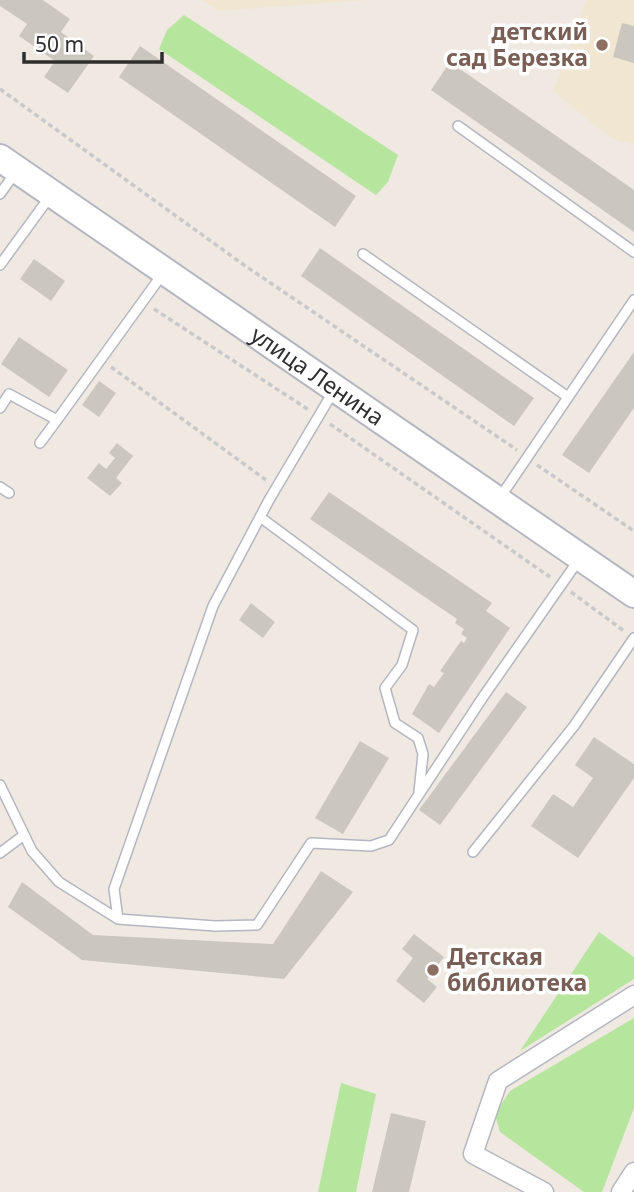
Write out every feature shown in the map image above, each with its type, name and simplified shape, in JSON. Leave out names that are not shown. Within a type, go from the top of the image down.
[{"type":"street","name":"улица Ленина","points":[[8,164],[634,594]]},
{"type":"street","points":[[544,1192],[473,1154],[498,1081],[634,995]]},
{"type":"street","points":[[621,1192],[634,1172]]},
{"type":"lane","points":[[458,125],[634,252]]},
{"type":"lane","points":[[0,194],[8,164]]},
{"type":"lane","points":[[0,265],[52,194]]},
{"type":"lane","points":[[363,254],[568,397]]},
{"type":"lane","points":[[40,443],[164,271]]},
{"type":"lane","points":[[498,501],[634,300]]},
{"type":"lane","points":[[118,919],[114,889],[213,606],[276,487],[335,389]]},
{"type":"lane","points":[[0,408],[9,394],[57,420]]},
{"type":"lane","points":[[0,487],[9,493]]},
{"type":"lane","points":[[260,517],[413,630],[402,665],[385,688],[396,723],[418,738],[423,754],[419,794]]},
{"type":"lane","points":[[0,785],[32,851],[59,882],[118,919],[215,926],[257,925],[311,843],[371,846],[388,840],[483,697],[581,558]]},
{"type":"lane","points":[[473,852],[574,726],[634,638]]},
{"type":"lane","points":[[0,853],[24,835]]},
{"type":"path","points":[[0,89],[244,265],[634,531]]},
{"type":"path","points":[[143,302],[319,417],[634,638]]},
{"type":"path","points":[[101,360],[276,487]]},
{"type":"shaded area","points":[[202,0],[368,0],[218,11]]},
{"type":"shaded area","name":"детский сад Березка","points":[[586,0],[634,0],[634,145],[611,138],[553,91]]},
{"type":"green space","points":[[184,15],[398,155],[388,182],[376,195],[159,49],[167,30]]},
{"type":"green space","points":[[599,932],[634,957],[634,979],[520,1051]]},
{"type":"green space","points":[[634,1018],[634,1108],[602,1192],[584,1192],[500,1132],[495,1114],[510,1091]]},
{"type":"green space","points":[[341,1083],[376,1094],[356,1192],[318,1192]]},
{"type":"building","points":[[0,0],[43,0],[70,19],[61,32],[94,56],[68,93],[44,77],[55,61],[19,36],[27,24],[0,6]]},
{"type":"building","points":[[622,23],[634,26],[634,63],[613,57]]},
{"type":"building","points":[[140,46],[356,196],[335,227],[119,77]]},
{"type":"building","points":[[450,62],[634,190],[634,232],[431,90]]},
{"type":"building","points":[[320,248],[534,398],[514,426],[301,276]]},
{"type":"building","points":[[34,259],[65,281],[51,301],[20,279]]},
{"type":"building","points":[[19,337],[68,370],[49,397],[1,364]]},
{"type":"building","points":[[634,352],[634,408],[589,473],[562,455]]},
{"type":"building","points":[[99,381],[116,393],[99,417],[82,405]]},
{"type":"building","points":[[117,443],[133,456],[116,478],[122,483],[110,496],[87,478],[99,463],[106,469],[115,458],[109,453]]},
{"type":"building","points":[[329,492],[492,603],[486,611],[510,628],[439,733],[412,714],[429,684],[434,687],[444,673],[440,671],[461,641],[464,643],[467,638],[461,634],[464,629],[455,623],[457,619],[310,519]]},
{"type":"building","points":[[251,603],[275,622],[263,638],[239,620]]},
{"type":"building","points":[[506,692],[527,707],[440,825],[419,810]]},
{"type":"building","points":[[594,737],[634,764],[634,778],[578,858],[531,826],[553,794],[573,807],[593,778],[575,765]]},
{"type":"building","points":[[360,741],[389,758],[343,834],[315,818]]},
{"type":"building","points":[[321,871],[353,892],[284,979],[82,960],[8,907],[22,882],[93,935],[273,944]]},
{"type":"building","points":[[414,934],[444,957],[427,979],[437,987],[424,1003],[396,981],[413,958],[402,949]]},
{"type":"building","points":[[391,1113],[426,1121],[409,1192],[372,1192]]},
{"type":"place","name":"детский сад Березка","points":[[602,45]]},
{"type":"place","name":"Детская библиотека","points":[[433,970]]}]
